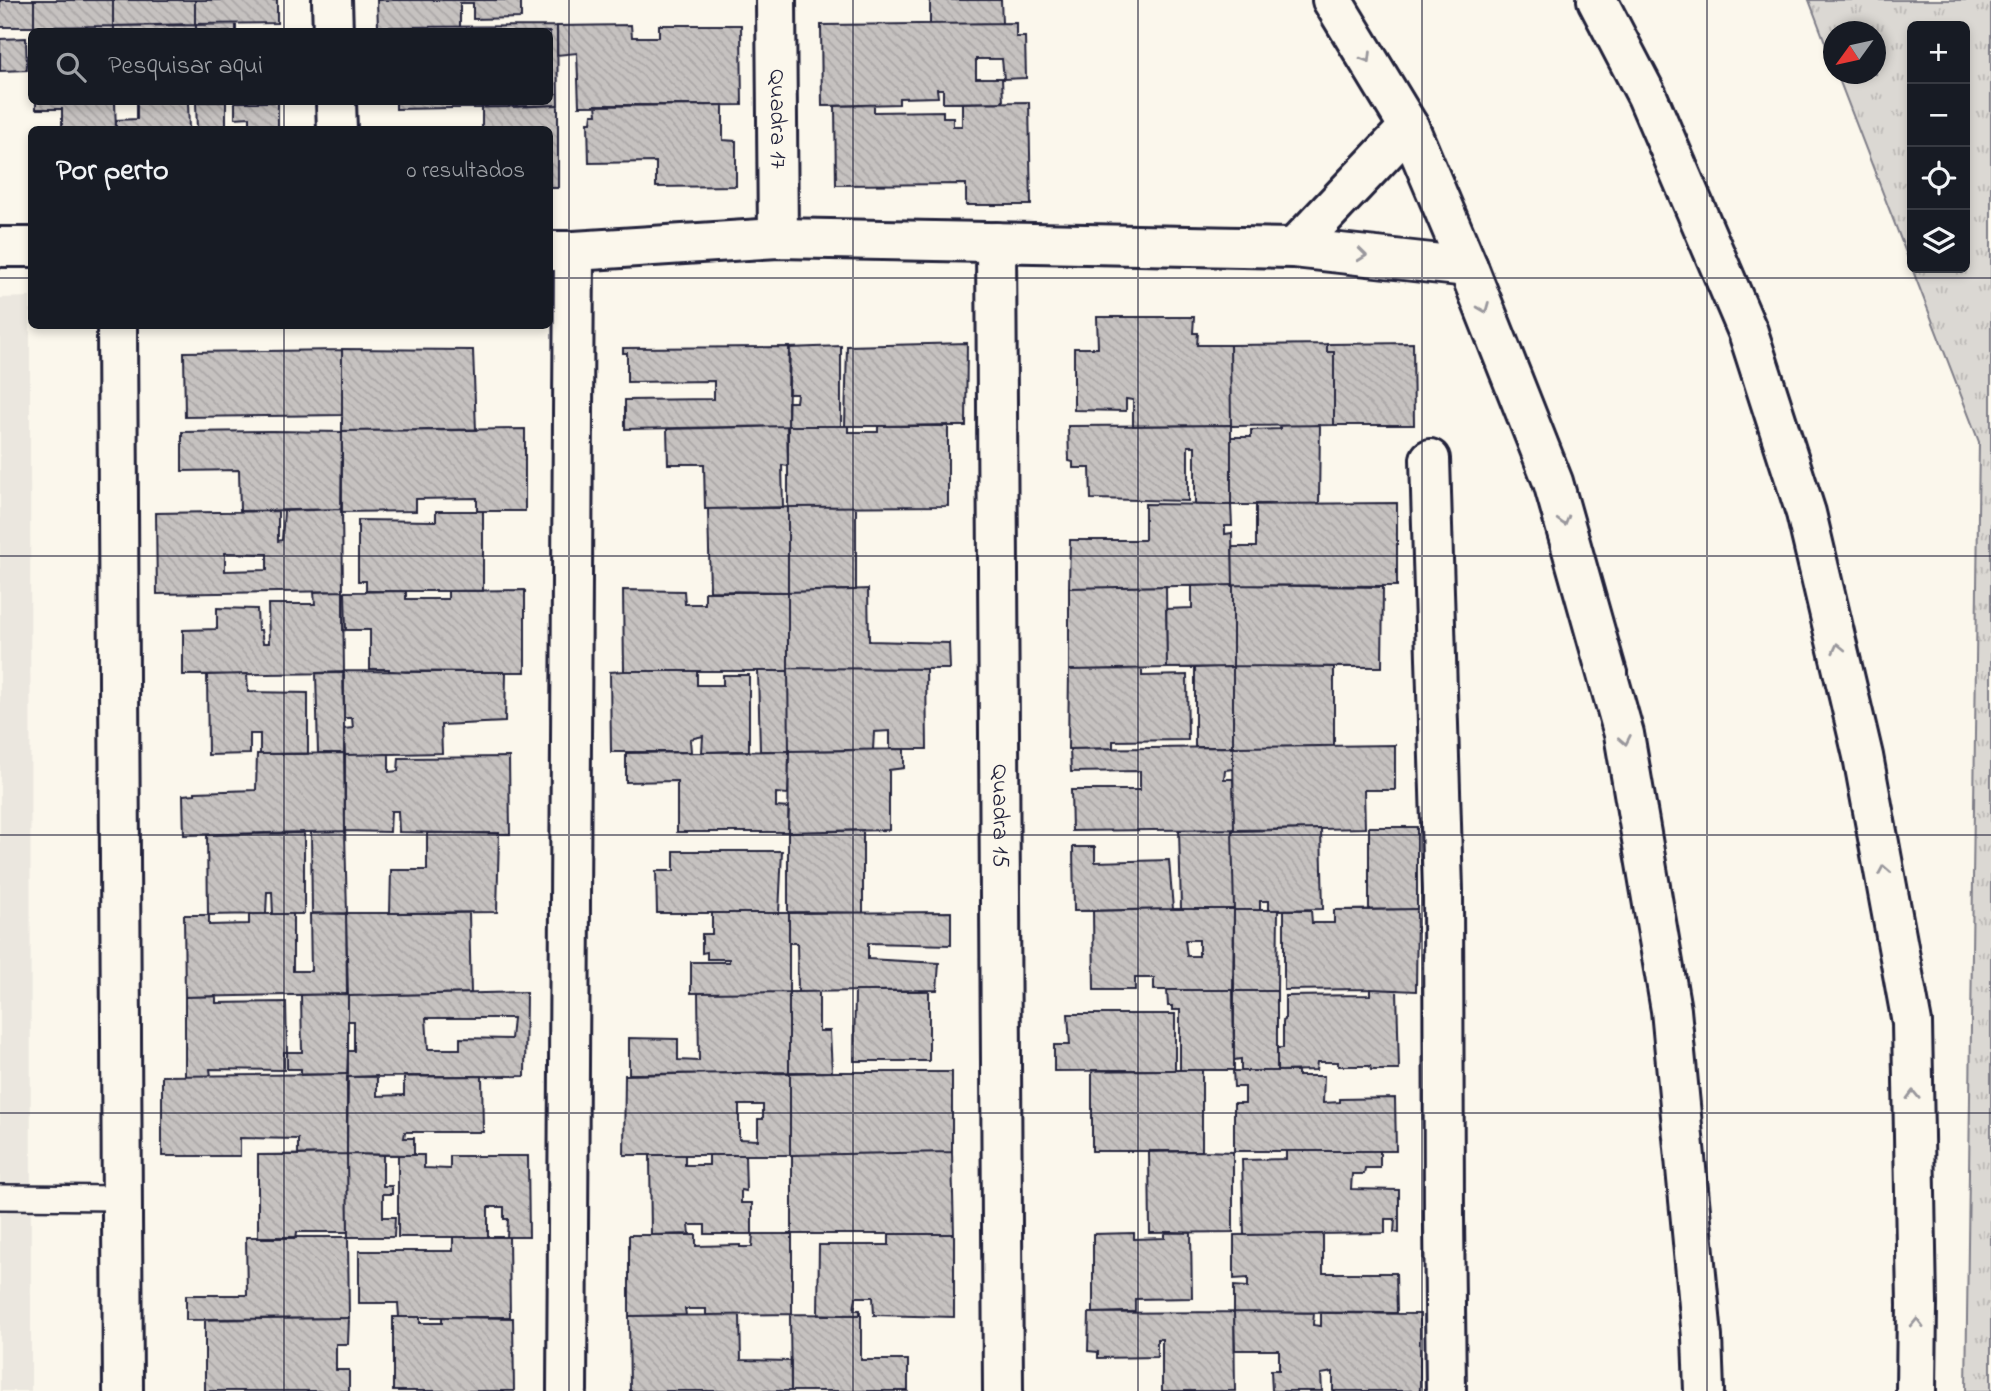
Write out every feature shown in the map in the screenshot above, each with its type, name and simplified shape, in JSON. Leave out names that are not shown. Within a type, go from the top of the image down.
[{"type":"main road","points":[[332,0],[334,28]]},
{"type":"main road","name":"Quadra 17","points":[[776,0],[779,238]]},
{"type":"main road","points":[[1332,0],[1409,127],[1468,267],[1553,482],[1624,734],[1671,1010],[1702,1337],[1704,1391]]},
{"type":"main road","points":[[1597,0],[1647,96],[1748,332],[1806,513],[1863,756],[1912,1023],[1916,1391]]},
{"type":"main road","points":[[336,105],[337,126]]},
{"type":"main road","points":[[1294,248],[1409,127]]},
{"type":"main road","points":[[567,1391],[562,251],[779,238],[1294,248],[1468,267]]},
{"type":"main road","name":"Quadra 15","points":[[996,242],[1003,1391]]},
{"type":"main road","points":[[0,247],[28,247]]},
{"type":"main road","points":[[117,329],[124,1391]]},
{"type":"main road","points":[[1430,459],[1443,890],[1446,1391]]},
{"type":"lane","points":[[0,1196],[122,1198]]},
{"type":"shaded area","points":[[28,297],[30,329],[31,1391],[0,1391],[0,298]]},
{"type":"green space","points":[[1809,0],[1991,0],[1991,1391],[1966,1391],[1979,442],[1914,273],[1970,273],[1970,21],[1907,21],[1907,255],[1841,84],[1886,84],[1886,21],[1823,21],[1823,37]]},
{"type":"building","points":[[0,0],[34,0],[34,27],[0,27]]},
{"type":"building","points":[[34,0],[113,0],[113,26],[34,27]]},
{"type":"building","points":[[113,0],[195,0],[195,24],[113,26]]},
{"type":"building","points":[[195,0],[277,0],[277,23],[195,24]]},
{"type":"building","points":[[377,0],[521,0],[521,18],[473,19],[473,3],[460,3],[460,27],[378,27]]},
{"type":"building","points":[[930,0],[1001,0],[1002,23],[930,24]]},
{"type":"building","points":[[1016,23],[1016,37],[1025,37],[1026,78],[1004,79],[1002,59],[976,59],[976,78],[1002,78],[1003,102],[943,103],[943,89],[937,89],[938,97],[899,98],[899,104],[822,106],[821,25]]},
{"type":"building","points":[[236,24],[236,28],[196,28],[196,25]]},
{"type":"building","points":[[196,25],[196,28],[114,28]]},
{"type":"building","points":[[631,25],[632,37],[659,37],[659,25],[741,25],[742,105],[579,106],[577,53],[557,55],[557,26]]},
{"type":"building","points":[[114,26],[114,28],[34,28]]},
{"type":"building","points":[[557,26],[558,105],[513,107],[553,105],[553,28],[397,27]]},
{"type":"building","points":[[26,38],[27,70],[0,71],[0,39]]},
{"type":"building","points":[[1029,102],[1031,205],[966,205],[966,184],[836,185],[835,106],[874,105],[874,112],[943,111],[943,117],[953,117],[953,126],[962,126],[962,103]]},
{"type":"building","points":[[36,105],[115,105],[116,126],[62,126],[62,109],[36,109]]},
{"type":"building","points":[[137,105],[188,105],[189,126],[116,126],[116,120],[137,119]]},
{"type":"building","points":[[196,105],[226,105],[226,126],[197,126]]},
{"type":"building","points":[[235,105],[278,105],[278,126],[250,126],[250,117],[235,118]]},
{"type":"building","points":[[396,105],[509,105],[509,107],[396,109]]},
{"type":"building","points":[[558,105],[558,188],[553,188],[553,126],[482,126],[482,107]]},
{"type":"building","points":[[596,105],[723,105],[723,140],[736,141],[736,186],[656,187],[656,162],[589,163],[588,122],[591,122],[592,114],[597,114]]},
{"type":"building","points":[[1097,317],[1194,317],[1193,333],[1198,333],[1197,345],[1230,345],[1231,425],[1133,426],[1133,400],[1126,399],[1126,411],[1074,410],[1074,348],[1098,348]]},
{"type":"building","points":[[967,343],[966,426],[845,426],[847,346]]},
{"type":"building","points":[[1413,343],[1414,425],[1334,425],[1334,352],[1327,352],[1327,344]]},
{"type":"building","points":[[1327,344],[1327,352],[1334,352],[1334,425],[1231,426],[1230,345]]},
{"type":"building","points":[[841,346],[841,426],[788,426],[788,402],[796,402],[797,394],[788,394],[789,348]]},
{"type":"building","points":[[790,347],[788,426],[625,429],[625,400],[714,399],[714,381],[627,382],[627,353],[623,353],[623,348]]},
{"type":"building","points":[[342,349],[473,350],[476,430],[342,431]]},
{"type":"building","points":[[342,350],[342,415],[185,417],[184,352]]},
{"type":"building","points":[[948,425],[948,506],[788,507],[788,426],[848,426],[848,432],[878,432],[878,426]]},
{"type":"building","points":[[1231,425],[1231,505],[1195,505],[1195,446],[1188,446],[1188,501],[1091,499],[1090,468],[1073,468],[1073,462],[1069,461],[1068,426]]},
{"type":"building","points":[[1320,425],[1319,504],[1231,505],[1231,437],[1251,437],[1251,430],[1280,429],[1280,426]]},
{"type":"building","points":[[787,426],[788,466],[782,465],[783,508],[705,509],[704,464],[668,464],[667,429]]},
{"type":"building","points":[[525,429],[525,511],[477,511],[477,498],[416,499],[416,511],[341,512],[342,431]]},
{"type":"building","points":[[182,432],[342,432],[342,509],[240,511],[239,470],[182,471]]},
{"type":"building","points":[[1397,503],[1397,586],[1233,585],[1232,547],[1256,547],[1256,504]]},
{"type":"building","points":[[1145,504],[1231,505],[1232,526],[1225,526],[1225,534],[1232,533],[1233,585],[1069,588],[1070,540],[1144,540]]},
{"type":"building","points":[[788,507],[856,507],[856,590],[788,592]]},
{"type":"building","points":[[788,507],[788,592],[710,591],[708,509]]},
{"type":"building","points":[[342,509],[343,591],[157,594],[156,513],[278,511],[278,541],[282,540],[284,511]],"holes":[[[225,553],[267,554],[267,570],[225,571]]]},
{"type":"building","points":[[436,511],[483,511],[483,591],[366,591],[366,581],[358,581],[358,520],[436,521]]},
{"type":"building","points":[[1233,585],[1233,667],[1167,668],[1166,609],[1192,608],[1192,586]]},
{"type":"building","points":[[1233,585],[1383,587],[1382,667],[1233,666]]},
{"type":"building","points":[[1166,586],[1167,668],[1069,670],[1069,588]]},
{"type":"building","points":[[868,589],[869,641],[949,643],[950,669],[788,668],[788,592]]},
{"type":"building","points":[[525,590],[525,672],[406,672],[370,669],[370,630],[346,630],[345,592],[406,591],[406,599],[448,599],[448,591]]},
{"type":"building","points":[[623,590],[684,591],[685,604],[705,604],[705,592],[788,592],[788,671],[624,671]]},
{"type":"building","points":[[343,591],[346,630],[343,631]]},
{"type":"building","points":[[343,591],[344,673],[183,675],[183,630],[217,629],[217,608],[257,609],[258,630],[261,630],[263,643],[269,643],[268,604],[315,604],[314,592]]},
{"type":"building","points":[[1233,666],[1334,667],[1334,746],[1233,747]]},
{"type":"building","points":[[1233,667],[1233,747],[1195,747],[1195,668]]},
{"type":"building","points":[[788,668],[926,669],[927,749],[890,749],[890,731],[874,732],[873,750],[789,751]]},
{"type":"building","points":[[1142,669],[1142,676],[1187,675],[1188,740],[1113,741],[1113,748],[1068,749],[1069,670]]},
{"type":"building","points":[[343,671],[506,672],[505,722],[441,725],[442,753],[345,755],[344,729],[353,728],[352,718],[344,718]]},
{"type":"building","points":[[697,671],[697,685],[723,685],[723,675],[749,675],[749,751],[702,752],[703,736],[690,739],[691,752],[611,752],[610,672]]},
{"type":"building","points":[[758,671],[788,671],[789,751],[760,751]]},
{"type":"building","points":[[344,672],[344,753],[318,753],[316,673]]},
{"type":"building","points":[[247,674],[248,692],[308,693],[308,754],[260,754],[260,734],[250,734],[250,754],[208,755],[207,675]]},
{"type":"building","points":[[1395,745],[1395,790],[1364,790],[1365,828],[1234,831],[1233,747]]},
{"type":"building","points":[[1233,747],[1233,769],[1225,770],[1224,779],[1233,779],[1234,829],[1072,831],[1071,790],[1140,790],[1140,771],[1071,772],[1070,749]]},
{"type":"building","points":[[904,749],[904,768],[889,770],[889,830],[788,832],[789,751]]},
{"type":"building","points":[[789,751],[788,794],[776,793],[776,807],[789,808],[788,832],[677,832],[677,781],[626,782],[626,753]]},
{"type":"building","points":[[344,753],[345,831],[184,835],[183,795],[195,792],[256,790],[257,754]]},
{"type":"building","points":[[389,754],[389,772],[398,771],[399,758],[509,757],[510,834],[399,832],[398,811],[391,811],[390,832],[345,831],[345,755]]},
{"type":"building","points":[[1369,827],[1417,827],[1417,909],[1369,910]]},
{"type":"building","points":[[1234,829],[1234,909],[1181,909],[1179,830]]},
{"type":"building","points":[[1321,829],[1323,909],[1269,910],[1269,901],[1260,901],[1260,910],[1234,910],[1232,830]]},
{"type":"building","points":[[863,830],[863,913],[788,912],[788,832]]},
{"type":"building","points":[[345,831],[347,914],[312,913],[311,832]]},
{"type":"building","points":[[304,833],[304,914],[273,914],[272,892],[267,892],[266,914],[208,915],[207,835]]},
{"type":"building","points":[[427,833],[499,833],[497,912],[390,913],[391,870],[427,870]]},
{"type":"building","points":[[1073,847],[1095,847],[1095,862],[1169,860],[1173,909],[1074,911]]},
{"type":"building","points":[[674,851],[782,851],[779,913],[657,913],[656,871],[674,871]]},
{"type":"building","points":[[1234,909],[1234,990],[1154,990],[1154,978],[1135,978],[1135,990],[1094,990],[1093,911]],"holes":[[[1185,940],[1199,940],[1199,956],[1187,956]]]},
{"type":"building","points":[[1417,909],[1416,991],[1284,990],[1284,910],[1311,910],[1312,923],[1334,923],[1334,910]]},
{"type":"building","points":[[1234,910],[1278,910],[1277,991],[1233,991]]},
{"type":"building","points":[[951,912],[951,945],[868,943],[868,959],[939,963],[937,990],[798,992],[797,943],[789,943],[789,913]]},
{"type":"building","points":[[346,913],[347,994],[185,997],[184,915],[209,915],[209,925],[249,924],[249,914],[293,914],[293,971],[311,971],[310,914]]},
{"type":"building","points":[[346,913],[469,913],[471,993],[348,996]]},
{"type":"building","points":[[712,913],[789,913],[789,992],[691,993],[691,962],[729,962],[729,959],[707,959],[707,952],[702,953],[702,934],[712,934]]},
{"type":"building","points":[[1370,989],[1397,990],[1399,1070],[1371,1070],[1370,1066],[1338,1066],[1338,1062],[1317,1062],[1316,1070],[1277,1071],[1277,1048],[1283,1048],[1285,996],[1370,995]]},
{"type":"building","points":[[1167,990],[1234,990],[1234,1070],[1180,1070],[1180,1010],[1172,1010],[1172,1006],[1168,1006]]},
{"type":"building","points":[[855,991],[929,991],[929,1061],[854,1061]]},
{"type":"building","points":[[1233,991],[1277,991],[1277,1071],[1241,1071],[1241,1059],[1234,1060]]},
{"type":"building","points":[[526,992],[525,1076],[347,1077],[348,1051],[354,1051],[354,1021],[348,1021],[348,996]],"holes":[[[426,1018],[513,1018],[511,1039],[460,1038],[460,1049],[428,1049]]]},
{"type":"building","points":[[789,992],[789,1073],[629,1074],[629,1038],[678,1039],[678,1060],[699,1061],[698,993]]},
{"type":"building","points":[[789,992],[819,992],[819,1031],[830,1031],[832,1072],[789,1073]]},
{"type":"building","points":[[348,994],[348,1074],[301,1075],[301,1069],[287,1069],[287,1052],[302,1052],[301,995]]},
{"type":"building","points":[[216,996],[216,1003],[286,1002],[287,1052],[284,1052],[284,1070],[210,1069],[211,1076],[185,1076],[185,997]]},
{"type":"building","points":[[1068,1014],[1175,1014],[1175,1070],[1054,1071],[1054,1045],[1070,1045]]},
{"type":"building","points":[[1092,1070],[1202,1070],[1202,1151],[1092,1151]]},
{"type":"building","points":[[1233,1071],[1298,1071],[1298,1076],[1324,1076],[1323,1103],[1340,1102],[1340,1099],[1395,1098],[1396,1151],[1234,1151],[1234,1103],[1245,1103],[1245,1087],[1234,1087]]},
{"type":"building","points":[[790,1072],[790,1155],[624,1155],[625,1075]],"holes":[[[739,1105],[763,1105],[763,1119],[758,1119],[758,1140],[739,1139]]]},
{"type":"building","points":[[790,1072],[952,1072],[952,1152],[790,1155]]},
{"type":"building","points":[[348,1074],[347,1154],[298,1155],[298,1139],[240,1138],[240,1156],[162,1156],[162,1076]]},
{"type":"building","points":[[377,1076],[377,1096],[404,1095],[404,1076],[482,1076],[483,1132],[405,1132],[404,1138],[414,1138],[414,1155],[347,1154],[347,1077]]},
{"type":"building","points":[[1286,1151],[1380,1151],[1380,1168],[1365,1168],[1364,1174],[1352,1174],[1351,1189],[1399,1190],[1399,1233],[1394,1232],[1395,1219],[1385,1219],[1385,1233],[1244,1235],[1242,1160],[1286,1159]]},
{"type":"building","points":[[952,1152],[954,1234],[792,1234],[792,1155]]},
{"type":"building","points":[[1149,1152],[1233,1152],[1233,1232],[1150,1233]]},
{"type":"building","points":[[347,1154],[348,1232],[297,1232],[296,1238],[258,1238],[258,1155]]},
{"type":"building","points":[[347,1154],[383,1155],[383,1186],[392,1186],[392,1194],[383,1194],[383,1217],[395,1217],[394,1237],[348,1237]]},
{"type":"building","points":[[398,1155],[424,1155],[424,1168],[450,1169],[450,1156],[528,1156],[529,1237],[507,1237],[508,1219],[504,1219],[504,1207],[488,1207],[488,1237],[398,1237]]},
{"type":"building","points":[[650,1155],[685,1155],[685,1165],[709,1165],[709,1155],[745,1155],[746,1191],[741,1190],[741,1203],[752,1203],[752,1234],[705,1234],[705,1225],[689,1225],[690,1234],[651,1235]]},
{"type":"building","points":[[1165,1232],[1191,1233],[1192,1298],[1135,1299],[1135,1312],[1093,1313],[1093,1234],[1134,1233],[1134,1239],[1165,1238]]},
{"type":"building","points":[[753,1234],[792,1234],[792,1314],[706,1315],[706,1309],[685,1309],[686,1315],[629,1316],[629,1235],[696,1235],[696,1246],[752,1247]]},
{"type":"building","points":[[889,1234],[954,1234],[954,1317],[874,1315],[873,1297],[856,1297],[854,1310],[860,1310],[860,1315],[818,1315],[819,1245],[889,1245]]},
{"type":"building","points":[[1323,1234],[1323,1273],[1396,1273],[1397,1313],[1234,1312],[1234,1286],[1248,1287],[1248,1278],[1234,1279],[1234,1235]]},
{"type":"building","points":[[246,1237],[348,1237],[349,1318],[186,1320],[186,1295],[247,1295]]},
{"type":"building","points":[[453,1237],[509,1237],[510,1317],[399,1317],[398,1303],[359,1303],[359,1251],[453,1251]]},
{"type":"building","points":[[1234,1312],[1420,1314],[1420,1391],[1333,1391],[1333,1372],[1321,1374],[1322,1391],[1272,1391],[1271,1370],[1279,1370],[1279,1350],[1235,1350]],"holes":[[[1314,1313],[1321,1313],[1321,1326],[1313,1325]]]},
{"type":"building","points":[[1234,1312],[1235,1391],[1162,1391],[1162,1339],[1157,1339],[1157,1357],[1098,1358],[1098,1352],[1088,1351],[1089,1313]]},
{"type":"building","points":[[792,1314],[861,1315],[861,1360],[908,1360],[908,1391],[791,1391]]},
{"type":"building","points":[[740,1315],[741,1360],[791,1361],[791,1391],[630,1391],[629,1316]]},
{"type":"building","points":[[393,1317],[420,1317],[420,1323],[442,1323],[442,1317],[513,1318],[514,1391],[393,1391]]},
{"type":"building","points":[[349,1318],[348,1344],[336,1344],[336,1370],[349,1370],[349,1391],[205,1391],[205,1319]]}]
